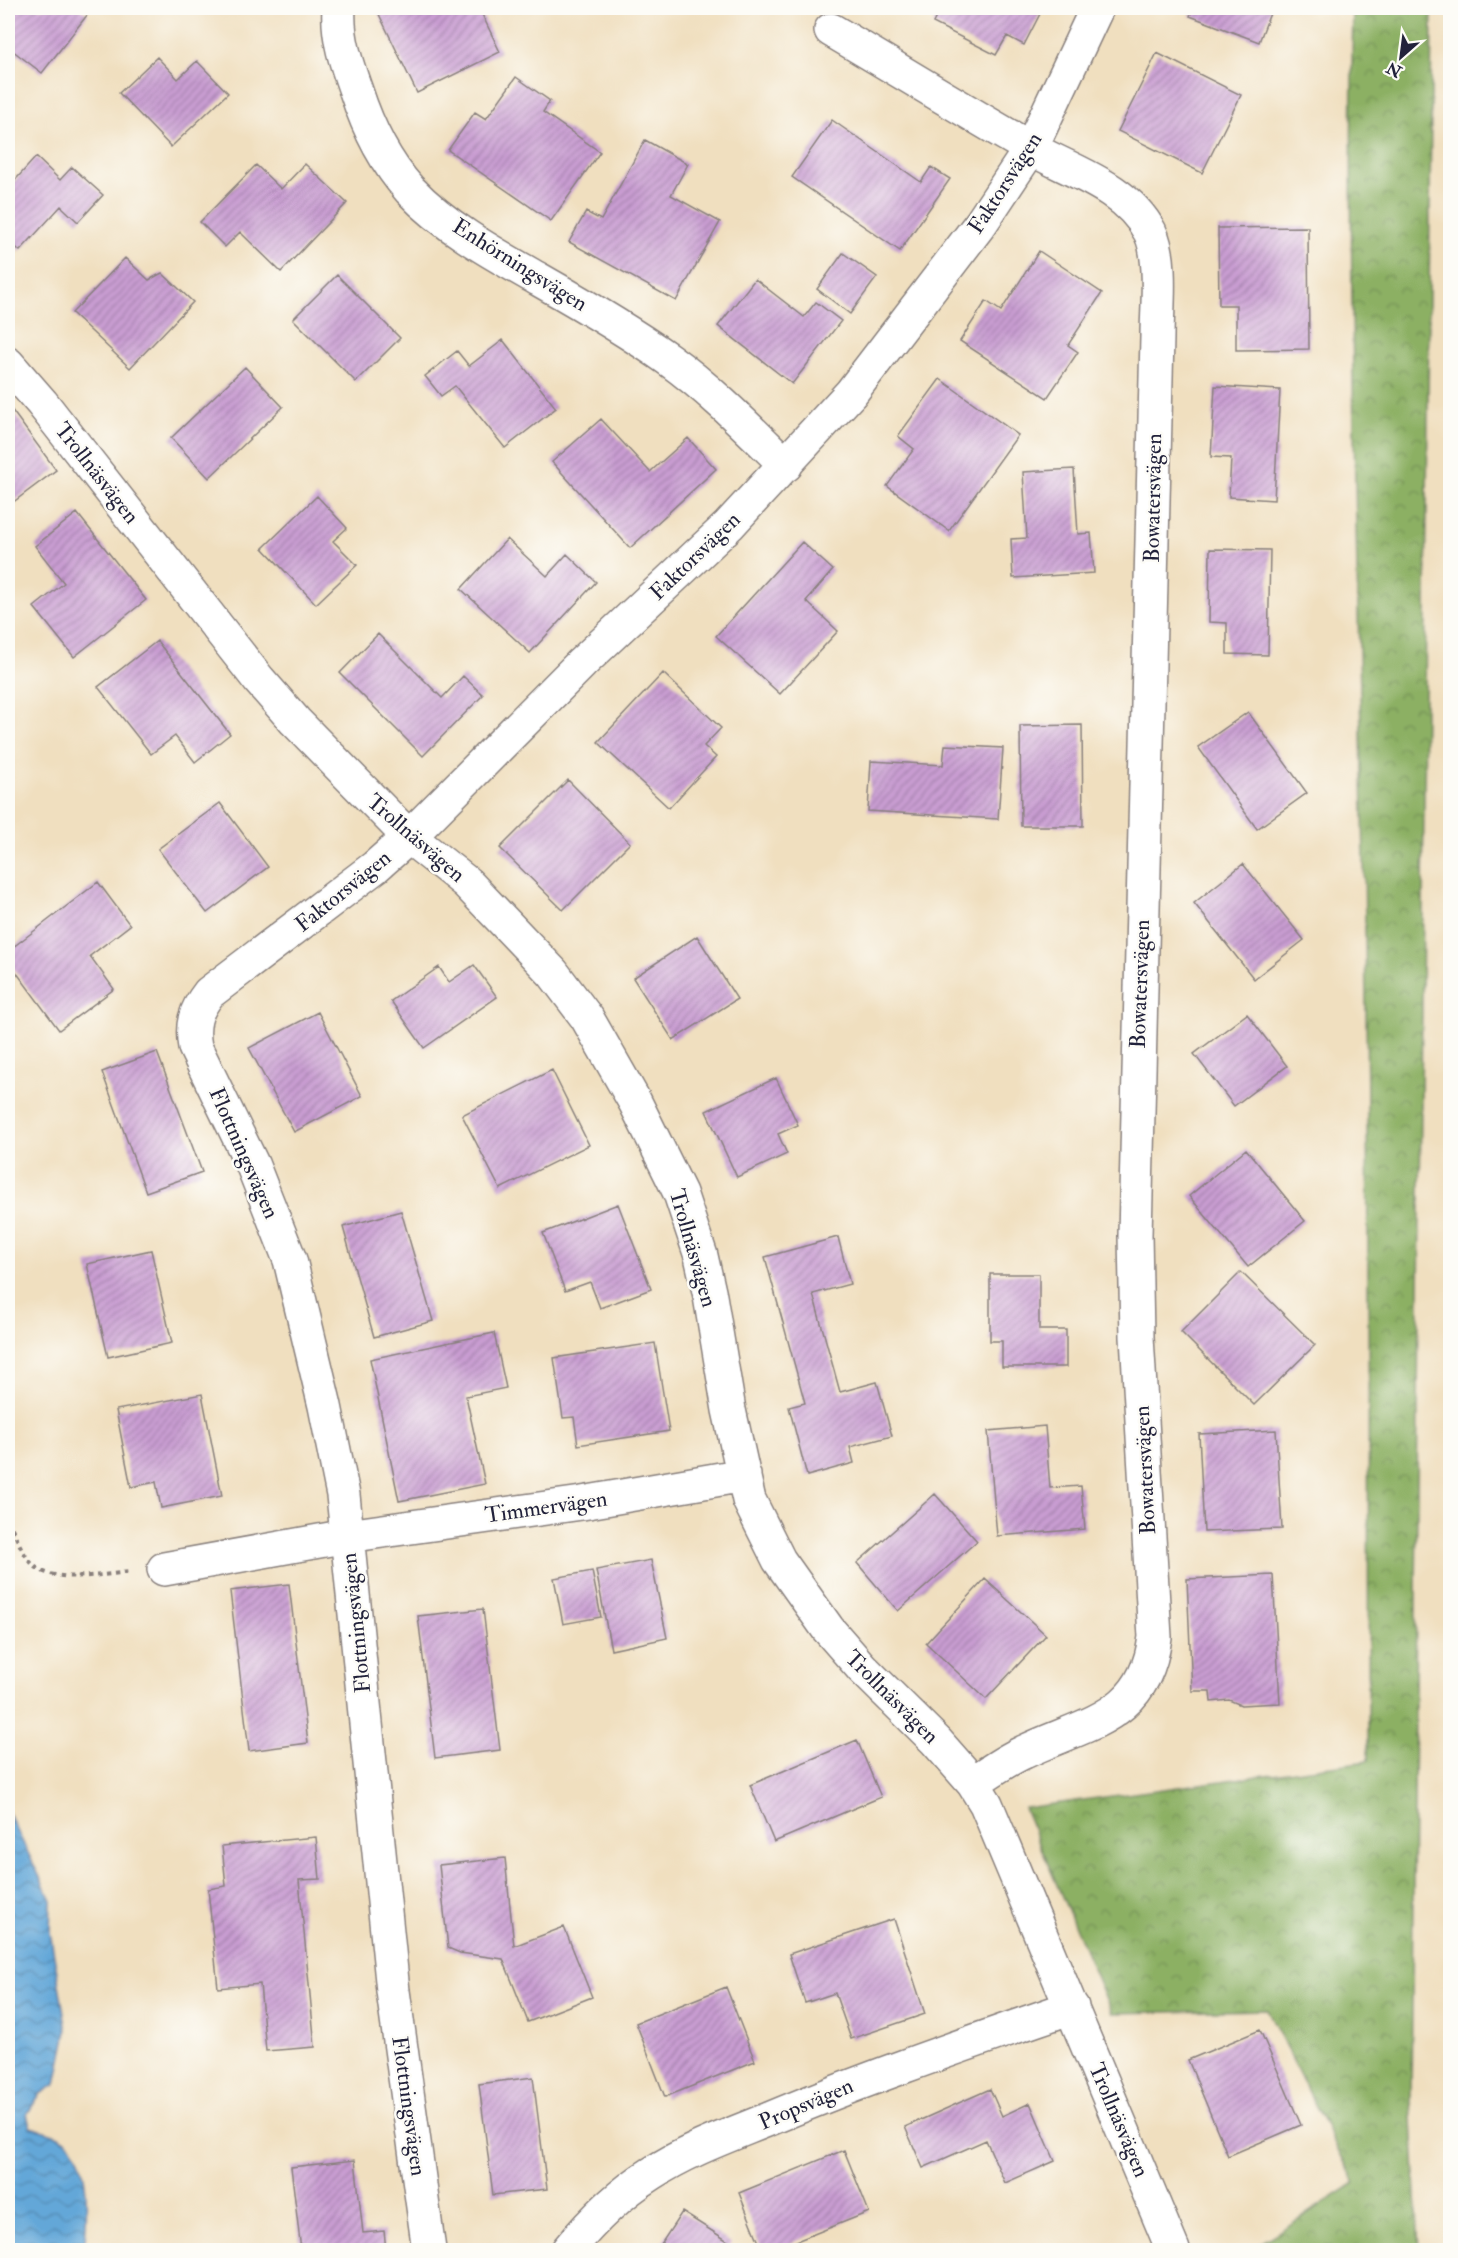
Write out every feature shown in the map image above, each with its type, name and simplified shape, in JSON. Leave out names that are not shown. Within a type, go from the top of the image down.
[{"type":"street","name":"Enhörningsvägen","points":[[337,8],[338,29],[344,58],[363,112],[385,157],[410,190],[485,248],[592,309],[667,359],[728,408],[786,465]]},
{"type":"street","name":"Faktorsvägen","points":[[194,1018],[209,993],[366,874],[409,837],[582,663],[729,525],[851,393],[981,223],[1030,148],[1097,8]]},
{"type":"street","name":"Bowatersvägen","points":[[831,30],[1030,148],[1096,182],[1131,207],[1150,233],[1156,262],[1157,337],[1135,1236],[1137,1337],[1155,1637],[1148,1673],[1126,1702],[1106,1716],[1021,1753],[973,1782]]},
{"type":"street","name":"Trollnäsvägen","points":[[8,364],[42,403],[259,680],[334,764],[409,837],[467,883],[553,973],[587,1018],[635,1102],[680,1193],[700,1256],[749,1500],[780,1560],[820,1620],[862,1668],[936,1741],[973,1782],[997,1829],[1173,2250]]},
{"type":"street","name":"Flottningsvägen","points":[[194,1018],[192,1031],[195,1047],[254,1166],[290,1260],[325,1406],[343,1495],[393,1991],[429,2250]]},
{"type":"street","name":"Timmervägen","points":[[164,1569],[347,1536],[582,1503],[744,1475]]},
{"type":"street","name":"Propsvägen","points":[[568,2250],[600,2214],[634,2186],[652,2173],[699,2148],[867,2078],[1072,2007]]},
{"type":"path","points":[[8,1520],[29,1560],[38,1569],[59,1576],[164,1569]]},
{"type":"green space","points":[[1353,8],[1432,8],[1411,2100],[1419,2250],[1250,2250],[1355,2183],[1267,2010],[1112,2013],[1024,1808],[1368,1761],[1367,1086],[1352,328]]},
{"type":"water","points":[[8,1812],[51,1900],[50,1932],[67,2031],[56,2084],[40,2094],[27,2114],[30,2127],[61,2137],[79,2158],[86,2189],[84,2250],[8,2250]]},
{"type":"building","points":[[8,8],[79,8],[88,14],[42,73],[8,47]]},
{"type":"building","points":[[376,8],[479,8],[500,52],[417,93]]},
{"type":"building","points":[[941,8],[1043,8],[1024,45],[1007,36],[996,55],[933,23]]},
{"type":"building","points":[[1193,8],[1272,8],[1259,42],[1190,16]]},
{"type":"building","points":[[1157,53],[1241,95],[1202,173],[1118,131]]},
{"type":"building","points":[[157,57],[178,79],[197,61],[228,93],[171,147],[119,93]]},
{"type":"building","points":[[516,77],[550,101],[543,112],[600,152],[551,221],[448,150],[475,112],[486,119]]},
{"type":"building","points":[[832,120],[921,182],[931,167],[950,179],[900,251],[792,177]]},
{"type":"building","points":[[645,140],[688,164],[671,195],[720,222],[676,301],[569,242],[586,212],[601,220]]},
{"type":"building","points":[[36,157],[60,180],[72,167],[103,195],[78,222],[61,206],[20,251],[8,240],[8,188]]},
{"type":"building","points":[[305,164],[347,203],[281,272],[240,232],[225,247],[200,222],[256,165],[281,189]]},
{"type":"building","points":[[1308,227],[1309,349],[1236,350],[1236,305],[1219,305],[1218,228]]},
{"type":"building","points":[[1039,251],[1102,293],[1068,345],[1078,352],[1047,398],[960,341],[986,301],[1001,311]]},
{"type":"building","points":[[843,253],[877,277],[850,314],[817,289]]},
{"type":"building","points":[[125,258],[149,280],[162,273],[193,302],[130,368],[72,313]]},
{"type":"building","points":[[337,275],[400,338],[356,382],[293,319]]},
{"type":"building","points":[[755,279],[804,317],[816,302],[841,321],[792,384],[718,326]]},
{"type":"building","points":[[503,340],[556,408],[505,448],[455,386],[441,396],[425,376],[457,351],[469,366]]},
{"type":"building","points":[[245,367],[283,407],[209,478],[171,438]]},
{"type":"building","points":[[940,379],[1018,435],[949,531],[887,486],[914,449],[898,436]]},
{"type":"building","points":[[1215,386],[1280,390],[1274,500],[1229,497],[1231,458],[1211,457]]},
{"type":"building","points":[[8,405],[56,470],[8,506]]},
{"type":"building","points":[[601,419],[650,472],[688,438],[716,469],[630,548],[552,462]]},
{"type":"building","points":[[1074,469],[1078,534],[1091,533],[1094,573],[1013,578],[1011,539],[1027,538],[1023,472]]},
{"type":"building","points":[[317,496],[347,528],[333,541],[357,565],[316,604],[263,548]]},
{"type":"building","points":[[77,513],[146,600],[74,657],[34,607],[64,583],[35,546]]},
{"type":"building","points":[[507,539],[547,576],[567,554],[596,582],[530,653],[461,589]]},
{"type":"building","points":[[802,542],[833,570],[806,601],[838,631],[780,694],[716,636]]},
{"type":"building","points":[[1210,549],[1270,550],[1268,655],[1227,654],[1227,623],[1209,622]]},
{"type":"building","points":[[378,634],[442,698],[463,676],[483,695],[423,756],[340,673]]},
{"type":"building","points":[[157,641],[230,734],[195,762],[175,736],[151,754],[98,687]]},
{"type":"building","points":[[663,673],[721,728],[704,746],[716,757],[669,808],[598,742]]},
{"type":"building","points":[[1248,712],[1307,793],[1257,829],[1198,747]]},
{"type":"building","points":[[1082,725],[1083,826],[1021,826],[1020,726]]},
{"type":"building","points":[[945,745],[1003,748],[998,819],[868,811],[871,761],[943,765]]},
{"type":"building","points":[[568,780],[630,843],[563,910],[500,848]]},
{"type":"building","points":[[220,803],[268,867],[207,913],[158,849]]},
{"type":"building","points":[[1243,864],[1304,940],[1254,979],[1194,903]]},
{"type":"building","points":[[98,882],[130,925],[90,956],[114,989],[59,1030],[8,961],[8,951]]},
{"type":"building","points":[[697,936],[737,999],[673,1040],[633,978]]},
{"type":"building","points":[[474,965],[497,997],[424,1048],[391,1001],[439,967],[449,982]]},
{"type":"building","points":[[318,1012],[362,1096],[294,1132],[249,1048]]},
{"type":"building","points":[[1247,1014],[1287,1066],[1234,1106],[1194,1054]]},
{"type":"building","points":[[157,1052],[202,1172],[146,1192],[102,1072]]},
{"type":"building","points":[[552,1070],[589,1145],[500,1189],[462,1115]]},
{"type":"building","points":[[776,1078],[798,1125],[778,1134],[787,1154],[737,1177],[706,1111]]},
{"type":"building","points":[[1246,1149],[1305,1221],[1248,1267],[1189,1196]]},
{"type":"building","points":[[618,1204],[651,1289],[600,1308],[590,1282],[565,1291],[543,1233]]},
{"type":"building","points":[[401,1211],[433,1321],[374,1337],[343,1227]]},
{"type":"building","points":[[838,1237],[850,1284],[813,1294],[840,1392],[877,1382],[892,1436],[850,1447],[854,1463],[807,1476],[789,1407],[805,1403],[765,1257]]},
{"type":"building","points":[[151,1250],[172,1343],[108,1357],[87,1264]]},
{"type":"building","points":[[1241,1272],[1315,1345],[1254,1405],[1181,1332]]},
{"type":"building","points":[[990,1274],[1039,1274],[1039,1330],[1066,1330],[1066,1367],[1002,1367],[1002,1341],[990,1341]]},
{"type":"building","points":[[494,1333],[506,1388],[466,1396],[485,1484],[399,1501],[370,1359]]},
{"type":"building","points":[[655,1343],[669,1431],[578,1445],[574,1417],[563,1418],[554,1358]]},
{"type":"building","points":[[202,1394],[222,1496],[161,1508],[156,1482],[131,1487],[116,1410]]},
{"type":"building","points":[[1045,1426],[1050,1488],[1081,1486],[1085,1529],[997,1536],[988,1431]]},
{"type":"building","points":[[1276,1430],[1282,1529],[1204,1532],[1199,1434]]},
{"type":"building","points":[[935,1494],[977,1541],[898,1611],[857,1563]]},
{"type":"building","points":[[651,1560],[667,1638],[611,1650],[596,1570]]},
{"type":"building","points":[[592,1571],[601,1617],[563,1624],[554,1578]]},
{"type":"building","points":[[1273,1575],[1280,1703],[1241,1705],[1229,1700],[1211,1702],[1210,1691],[1192,1691],[1187,1579]]},
{"type":"building","points":[[985,1579],[1046,1635],[986,1699],[926,1643]]},
{"type":"building","points":[[289,1584],[308,1743],[249,1751],[230,1591]]},
{"type":"building","points":[[483,1609],[500,1750],[435,1758],[418,1616]]},
{"type":"building","points":[[857,1740],[881,1797],[774,1842],[750,1785]]},
{"type":"building","points":[[316,1837],[320,1879],[299,1880],[315,2047],[266,2051],[260,1984],[218,1988],[208,1889],[226,1886],[222,1846]]},
{"type":"building","points":[[505,1858],[514,1946],[564,1927],[592,1997],[528,2022],[503,1959],[460,1953],[448,1948],[439,1865]]},
{"type":"building","points":[[894,1919],[925,2014],[851,2039],[835,1993],[805,2003],[789,1954]]},
{"type":"building","points":[[726,1987],[755,2061],[665,2097],[636,2023]]},
{"type":"building","points":[[1260,2030],[1301,2125],[1228,2156],[1188,2060]]},
{"type":"building","points":[[533,2077],[547,2189],[493,2195],[479,2084]]},
{"type":"building","points":[[990,2089],[1002,2116],[1030,2103],[1055,2161],[1005,2183],[986,2140],[923,2168],[905,2127]]},
{"type":"building","points":[[844,2150],[869,2212],[774,2250],[762,2250],[739,2193]]},
{"type":"building","points":[[355,2160],[363,2233],[384,2231],[386,2250],[301,2250],[291,2167]]},
{"type":"building","points":[[682,2212],[731,2243],[726,2250],[657,2250]]}]
